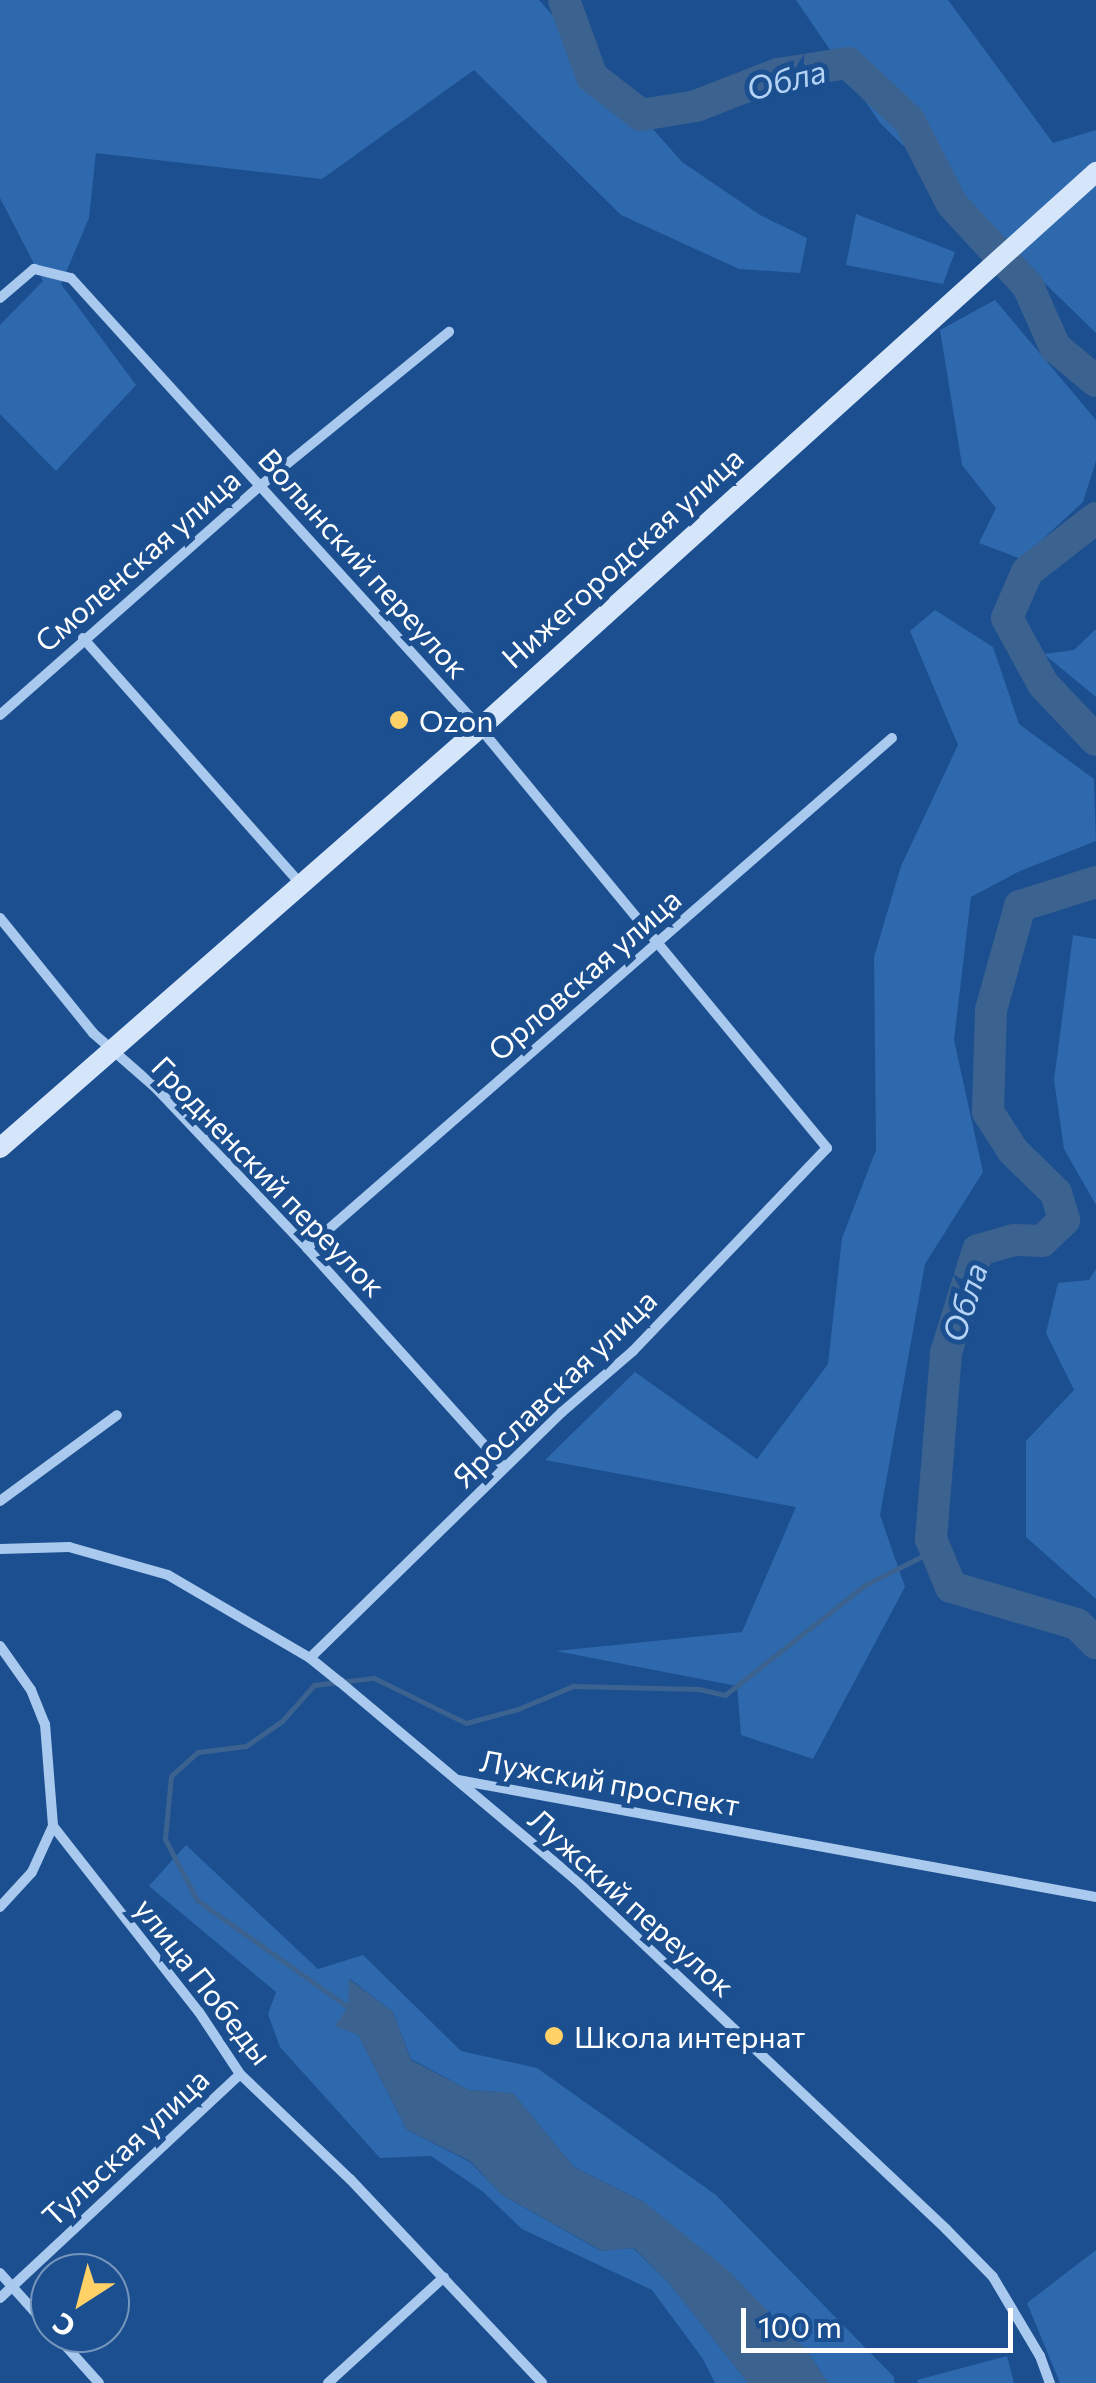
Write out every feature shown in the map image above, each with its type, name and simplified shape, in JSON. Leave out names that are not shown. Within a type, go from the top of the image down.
[{"type":"street","name":"Нижегородская улица","points":[[0,1148],[480,728],[1096,172]]},
{"type":"street","name":"Волынский переулок","points":[[0,298],[34,269],[71,278],[480,728],[660,941],[827,1148]]},
{"type":"street","name":"Смоленская улица","points":[[0,715],[260,486],[449,332]]},
{"type":"street","points":[[83,638],[302,884]]},
{"type":"street","name":"Орловская улица","points":[[308,1248],[892,738]]},
{"type":"street","name":"Гродненский переулок","points":[[0,918],[110,1050],[155,1087],[308,1248],[504,1467]]},
{"type":"street","name":"Ярославская улица","points":[[310,1658],[504,1467],[634,1351],[827,1148]]},
{"type":"street","points":[[0,1501],[117,1415]]},
{"type":"street","name":"Лужский проспект","points":[[0,1549],[69,1548],[168,1575],[310,1658],[456,1780],[1096,1897]]},
{"type":"street","points":[[0,1646],[31,1690],[44,1724],[53,1826],[32,1872],[0,1907]]},
{"type":"street","name":"Лужский переулок","points":[[456,1780],[576,1879],[946,2228],[994,2278],[1040,2356],[1050,2383]]},
{"type":"street","name":"улица Победы","points":[[53,1826],[198,2012],[240,2074],[350,2179],[542,2383]]},
{"type":"street","name":"Тульская улица","points":[[0,2298],[240,2074]]},
{"type":"street","points":[[0,2273],[30,2307]]},
{"type":"street","points":[[328,2383],[444,2278]]},
{"type":"street","points":[[72,2353],[99,2383]]},
{"type":"shaded area","points":[[0,0],[539,0],[682,162],[760,215],[807,238],[800,273],[739,269],[621,215],[474,70],[322,179],[96,153],[89,218],[61,284],[136,385],[56,471],[0,414],[0,325],[43,281],[0,198]]},
{"type":"shaded area","points":[[796,0],[948,0],[1053,143],[1096,130],[1096,333],[880,123]]},
{"type":"shaded area","points":[[856,214],[955,252],[943,284],[846,265]]},
{"type":"shaded area","points":[[995,300],[1096,420],[1096,461],[1083,502],[1021,559],[979,543],[996,508],[962,465],[940,330]]},
{"type":"shaded area","points":[[935,610],[993,647],[1019,724],[1094,779],[1096,841],[1020,871],[971,897],[954,1040],[983,1172],[925,1264],[880,1515],[905,1587],[813,1759],[741,1735],[737,1686],[556,1651],[742,1632],[796,1507],[545,1460],[635,1372],[757,1459],[828,1364],[842,1238],[876,1150],[874,957],[901,866],[958,745],[910,631]]},
{"type":"shaded area","points":[[1096,629],[1096,697],[1044,654],[1074,650]]},
{"type":"shaded area","points":[[1073,935],[1096,939],[1096,1205],[1064,1149],[1054,1080]]},
{"type":"shaded area","points":[[1096,1269],[1096,1599],[1026,1537],[1026,1441],[1074,1390],[1046,1333],[1058,1283],[1089,1280]]},
{"type":"shaded area","points":[[186,1845],[318,1969],[363,1955],[461,2051],[537,2068],[716,2195],[894,2377],[894,2383],[828,2383],[808,2352],[644,2202],[574,2167],[513,2093],[469,2090],[411,2059],[393,2012],[350,1979],[358,2035],[407,2130],[470,2162],[502,2195],[601,2251],[633,2248],[669,2283],[748,2383],[715,2383],[703,2359],[652,2290],[522,2229],[482,2191],[431,2156],[380,2158],[280,2047],[268,2014],[276,1992],[149,1886]]},
{"type":"shaded area","points":[[349,1979],[393,2012],[411,2060],[469,2090],[513,2093],[574,2167],[644,2202],[729,2271],[808,2352],[828,2383],[748,2383],[669,2283],[634,2248],[602,2251],[502,2195],[470,2161],[407,2130],[358,2035],[335,2026],[348,2007]]},
{"type":"shaded area","points":[[1096,2250],[1096,2383],[1060,2383],[1027,2303]]},
{"type":"shaded area","points":[[1007,2356],[1014,2383],[917,2380]]},
{"type":"waterway","name":"Обла","points":[[564,0],[592,77],[641,115],[696,106],[778,74],[848,63],[909,120],[952,204],[1028,286],[1055,347],[1096,381]]},
{"type":"waterway","name":"Обла","points":[[1096,518],[1027,572],[1007,618],[1043,684],[1096,740]]},
{"type":"waterway","name":"Обла","points":[[1096,882],[1020,906],[991,1010],[988,1112],[1013,1151],[1056,1193],[1064,1220],[1042,1241],[1014,1240],[978,1250],[946,1353],[931,1539],[951,1587],[1077,1624],[1096,1643]]},
{"type":"waterway","points":[[348,2007],[197,1900],[165,1839],[171,1776],[198,1752],[246,1746],[282,1721],[314,1685],[374,1678],[466,1723],[518,1709],[573,1686],[699,1689],[725,1695],[865,1585],[935,1550]]},
{"type":"place","name":"Ozon","points":[[399,720]]},
{"type":"place","name":"Школа интернат","points":[[554,2036]]}]
